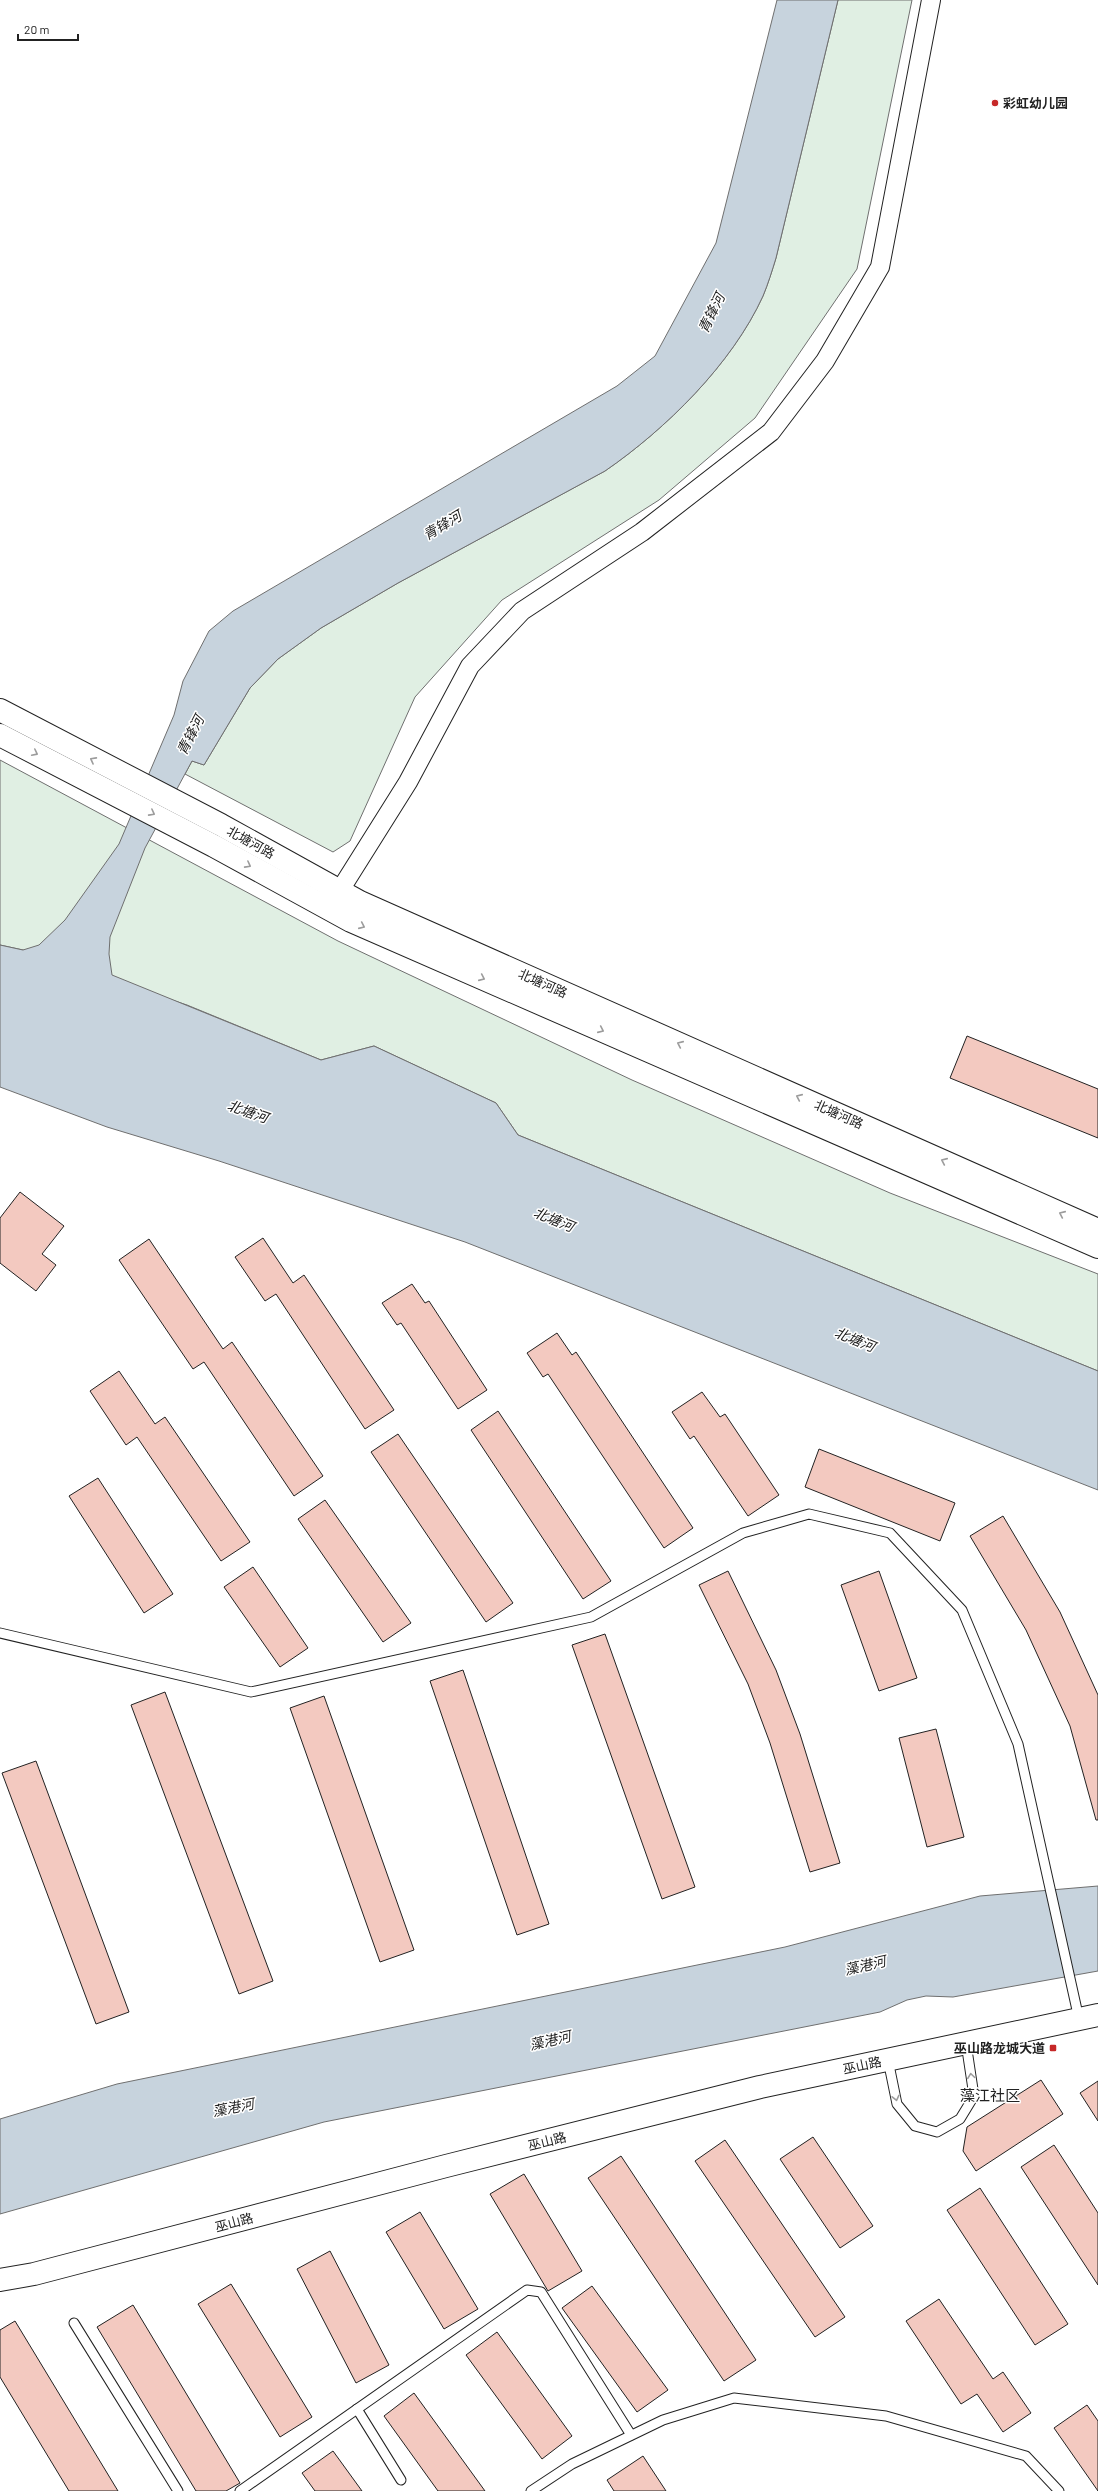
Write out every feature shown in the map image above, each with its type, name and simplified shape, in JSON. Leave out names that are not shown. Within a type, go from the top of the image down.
[{"type":"main road","name":"北塘河路","points":[[0,710],[214,846],[351,921],[1098,1247]]},
{"type":"main road","name":"北塘河路","points":[[0,735],[122,787],[221,825],[360,902],[1098,1230]]},
{"type":"main road","name":"巫山路","points":[[0,2280],[34,2274],[446,2166],[760,2087],[1089,2017]]},
{"type":"street","points":[[329,908],[408,782],[470,666],[522,611],[642,532],[771,432],[825,360],[880,267],[931,0]]},
{"type":"lane","points":[[0,1633],[252,1692],[591,1617],[743,1533],[810,1514],[890,1532],[962,1610],[1018,1744],[1073,1992],[1089,2017]]},
{"type":"lane","points":[[888,2060],[897,2104],[915,2126],[937,2132],[960,2119],[974,2096],[966,2043]]},
{"type":"lane","points":[[240,2491],[527,2290],[541,2292],[631,2435]]},
{"type":"lane","points":[[74,2323],[178,2491]]},
{"type":"lane","points":[[532,2491],[572,2464],[663,2420],[734,2398],[886,2416],[1026,2456],[1059,2491]]},
{"type":"lane","points":[[357,2409],[402,2480]]},
{"type":"green space","points":[[838,0],[912,0],[857,269],[755,418],[659,500],[502,600],[415,697],[350,841],[333,852],[185,774],[192,761],[204,765],[250,688],[278,659],[321,628],[398,583],[605,471],[651,436],[674,415],[715,370],[734,346],[750,321],[763,296],[770,277],[776,258]]},
{"type":"green space","points":[[0,760],[338,941],[632,1080],[890,1193],[1098,1274],[1098,1371],[518,1135],[496,1103],[374,1046],[321,1060],[187,1005],[23,950],[0,945]]},
{"type":"water","points":[[777,0],[838,0],[776,258],[763,296],[750,321],[734,346],[695,393],[674,415],[651,436],[605,471],[398,583],[321,628],[278,659],[250,688],[204,765],[192,761],[145,848],[110,937],[109,954],[112,975],[321,1060],[374,1046],[496,1103],[518,1135],[1098,1371],[1098,1490],[465,1242],[219,1161],[107,1127],[0,1087],[0,945],[23,950],[39,945],[65,920],[119,844],[174,715],[183,681],[209,631],[233,611],[617,386],[655,356],[716,243]]},
{"type":"water","name":"藻港河","points":[[1098,1886],[1098,1971],[953,1997],[926,1996],[907,2000],[880,2012],[324,2122],[0,2214],[0,2119],[117,2084],[785,1947],[980,1896]]},
{"type":"building","points":[[967,1036],[1098,1089],[1098,1138],[950,1078]]},
{"type":"building","points":[[20,1192],[64,1226],[42,1254],[56,1265],[36,1291],[0,1263],[0,1218]]},
{"type":"building","points":[[263,1238],[293,1283],[304,1275],[394,1410],[365,1429],[276,1294],[265,1301],[235,1257]]},
{"type":"building","points":[[149,1239],[223,1349],[232,1342],[323,1476],[294,1496],[204,1362],[193,1369],[119,1260]]},
{"type":"building","points":[[412,1284],[425,1303],[429,1301],[487,1390],[458,1409],[401,1323],[397,1325],[382,1303]]},
{"type":"building","points":[[557,1333],[572,1355],[576,1352],[693,1528],[664,1548],[548,1374],[543,1377],[527,1353]]},
{"type":"building","points":[[119,1371],[155,1424],[165,1417],[250,1542],[221,1561],[137,1437],[126,1445],[90,1391]]},
{"type":"building","points":[[702,1392],[720,1417],[725,1414],[779,1495],[748,1516],[694,1436],[690,1439],[672,1412]]},
{"type":"building","points":[[498,1411],[611,1581],[583,1599],[471,1430]]},
{"type":"building","points":[[398,1434],[513,1603],[486,1622],[371,1452]]},
{"type":"building","points":[[819,1449],[955,1503],[940,1541],[805,1487]]},
{"type":"building","points":[[98,1478],[173,1594],[144,1613],[69,1496]]},
{"type":"building","points":[[325,1500],[411,1623],[383,1642],[298,1519]]},
{"type":"building","points":[[1003,1516],[1060,1612],[1098,1695],[1098,1820],[1096,1820],[1070,1726],[1026,1630],[970,1536]]},
{"type":"building","points":[[253,1567],[308,1648],[280,1667],[224,1587]]},
{"type":"building","points":[[728,1571],[776,1670],[800,1734],[840,1863],[810,1872],[770,1743],[748,1684],[699,1585]]},
{"type":"building","points":[[879,1571],[917,1678],[879,1691],[841,1585]]},
{"type":"building","points":[[605,1634],[695,1887],[662,1899],[572,1645]]},
{"type":"building","points":[[463,1670],[549,1924],[517,1935],[430,1681]]},
{"type":"building","points":[[165,1692],[273,1981],[239,1994],[131,1705]]},
{"type":"building","points":[[324,1696],[414,1950],[380,1962],[290,1708]]},
{"type":"building","points":[[936,1729],[964,1837],[927,1847],[899,1738]]},
{"type":"building","points":[[36,1761],[129,2012],[96,2024],[2,1773]]},
{"type":"building","points":[[1041,2080],[1063,2114],[976,2171],[963,2151],[967,2127]]},
{"type":"building","points":[[1098,2081],[1098,2121],[1080,2093]]},
{"type":"building","points":[[813,2137],[873,2226],[840,2248],[780,2159]]},
{"type":"building","points":[[725,2140],[845,2317],[815,2337],[695,2161]]},
{"type":"building","points":[[1054,2145],[1098,2213],[1098,2285],[1021,2167]]},
{"type":"building","points":[[621,2156],[756,2360],[724,2381],[588,2178]]},
{"type":"building","points":[[524,2174],[582,2271],[548,2291],[490,2194]]},
{"type":"building","points":[[980,2188],[1068,2324],[1035,2345],[947,2210]]},
{"type":"building","points":[[420,2212],[478,2309],[444,2329],[386,2232]]},
{"type":"building","points":[[330,2251],[389,2365],[356,2383],[297,2269]]},
{"type":"building","points":[[231,2284],[312,2417],[280,2437],[198,2304]]},
{"type":"building","points":[[592,2286],[668,2390],[637,2412],[562,2308]]},
{"type":"building","points":[[939,2299],[993,2379],[1003,2372],[1031,2413],[1003,2432],[977,2394],[961,2404],[906,2321]]},
{"type":"building","points":[[133,2305],[240,2483],[226,2491],[196,2491],[97,2327]]},
{"type":"building","points":[[15,2321],[118,2491],[69,2491],[0,2377],[0,2330]]},
{"type":"building","points":[[497,2332],[572,2436],[542,2459],[466,2355]]},
{"type":"building","points":[[414,2393],[485,2491],[438,2491],[384,2416]]},
{"type":"building","points":[[1087,2405],[1098,2421],[1098,2491],[1054,2428]]},
{"type":"building","points":[[333,2451],[362,2491],[315,2491],[302,2473]]},
{"type":"building","points":[[643,2456],[666,2491],[614,2491],[607,2480]]},
{"type":"place","name":"彩虹幼儿园","points":[[995,103]]},
{"type":"place","name":"巫山路龙城大道","points":[[1053,2048]]},
{"type":"district","name":"藻江社区","points":[[990,2095]]},
{"type":"water label","name":"青锋河","points":[[711,313]]},
{"type":"water label","name":"青锋河","points":[[442,525]]},
{"type":"water label","name":"青锋河","points":[[190,735]]},
{"type":"water label","name":"北塘河","points":[[248,1111]]},
{"type":"water label","name":"北塘河","points":[[554,1219]]},
{"type":"water label","name":"北塘河","points":[[855,1339]]}]
